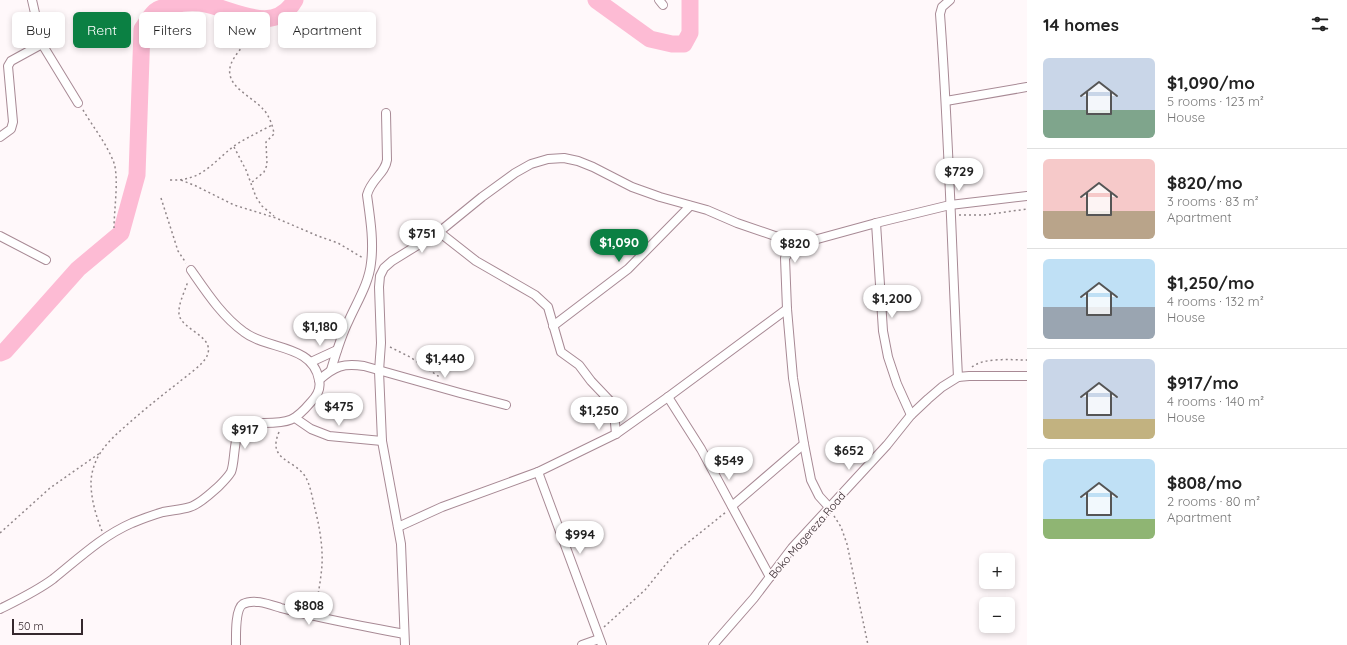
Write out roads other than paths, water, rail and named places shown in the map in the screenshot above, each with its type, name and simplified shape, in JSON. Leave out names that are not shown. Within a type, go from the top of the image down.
[{"type":"street","points":[[32,0],[35,12]]},
{"type":"street","points":[[950,0],[942,7],[940,14],[946,101],[958,377]]},
{"type":"street","points":[[0,138],[11,130],[13,122],[8,66],[11,61],[35,48]]},
{"type":"street","points":[[44,48],[78,103]]},
{"type":"street","points":[[946,101],[1027,87]]},
{"type":"street","points":[[331,370],[348,321],[370,273],[372,263],[372,246],[367,195],[368,189],[374,179],[386,167],[386,113]]},
{"type":"street","points":[[404,645],[401,544],[382,441],[378,371],[381,343],[380,276],[384,268],[392,261],[439,232],[482,197],[515,173],[531,164],[548,159],[564,158],[578,161],[593,167],[632,187],[707,210],[737,224],[778,237],[791,249]]},
{"type":"street","points":[[830,507],[819,496],[811,480],[804,444],[793,378],[786,309],[785,258],[791,249],[803,243],[876,222],[1027,196]]},
{"type":"street","points":[[553,326],[628,269],[690,206]]},
{"type":"street","points":[[876,222],[883,331],[892,371],[911,415]]},
{"type":"street","points":[[439,232],[476,261],[535,295],[548,307],[561,352],[579,365],[610,401],[614,412],[616,434]]},
{"type":"street","points":[[0,236],[46,260]]},
{"type":"street","points":[[0,608],[22,598],[52,579],[105,538],[131,524],[162,512],[191,507],[220,485],[231,472],[240,429],[246,424],[282,423],[295,418],[314,399],[319,389],[319,380],[311,362],[292,351],[245,334],[217,305],[191,270]]},
{"type":"street","points":[[398,527],[442,507],[538,472],[616,434],[786,309]]},
{"type":"street","points":[[311,362],[337,350]]},
{"type":"street","points":[[319,380],[331,370],[341,365],[351,364],[364,366],[506,405]]},
{"type":"street","name":"Boko Magereza Road","points":[[713,645],[754,598],[792,548],[887,445],[911,415],[942,387],[958,377],[1027,376]]},
{"type":"street","points":[[668,397],[700,449],[770,576]]},
{"type":"street","points":[[295,418],[311,429],[329,436],[382,441]]},
{"type":"street","points":[[732,506],[804,444]]},
{"type":"street","points":[[538,472],[600,639],[582,645]]},
{"type":"street","points":[[236,645],[238,613],[242,605],[249,602],[260,602],[315,617],[404,634]]},
{"type":"waterway","points":[[0,353],[5,351],[78,269],[121,233],[137,175],[142,29],[153,14],[157,10],[173,5],[200,3],[238,14],[264,19],[275,17],[286,11],[295,0]]},
{"type":"waterway","points":[[596,0],[650,39],[672,44],[684,44],[690,33],[690,0]]}]
